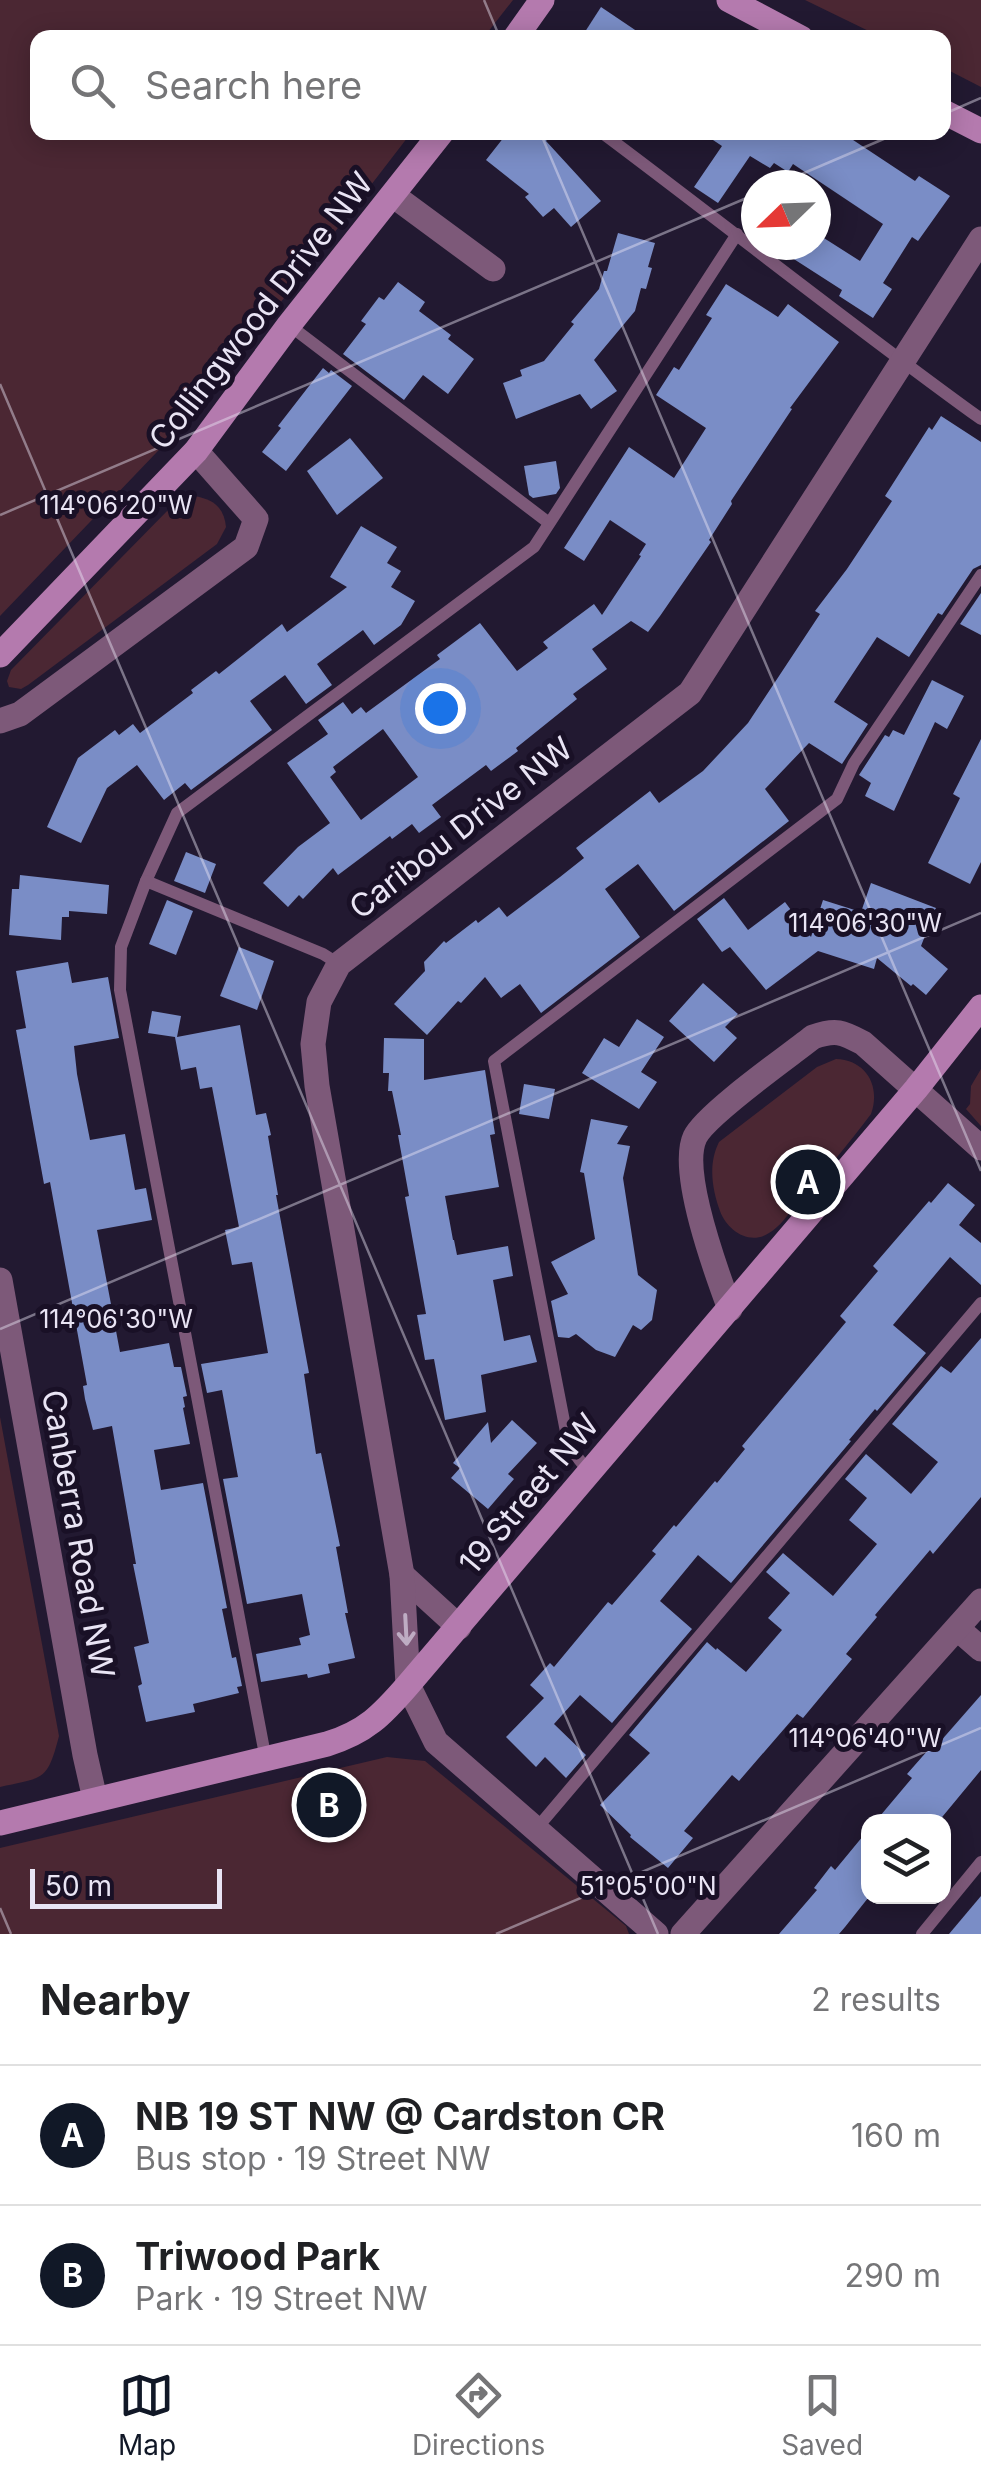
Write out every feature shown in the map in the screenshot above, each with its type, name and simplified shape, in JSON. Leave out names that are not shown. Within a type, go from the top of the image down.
[{"type":"street","points":[[521,30],[542,0]]},
{"type":"street","points":[[728,0],[785,30]]},
{"type":"street","points":[[951,116],[981,132]]},
{"type":"street","name":"Collingwood Drive NW","points":[[0,656],[196,451],[436,140]]},
{"type":"street","points":[[394,196],[493,269]]},
{"type":"street","name":"Caribou Drive NW","points":[[408,1685],[402,1575],[316,1086],[313,1044],[319,1002],[339,964],[690,693],[981,239]]},
{"type":"street","points":[[0,721],[20,714],[246,547],[256,520],[196,451]]},
{"type":"street","name":"19 Street NW","points":[[0,1823],[266,1760],[364,1730],[383,1714],[590,1474],[981,1007]]},
{"type":"street","points":[[730,1309],[713,1264],[691,1171],[696,1135],[712,1116],[813,1037],[843,1033],[863,1044],[981,1148]]},
{"type":"street","name":"Canberra Road NW","points":[[0,1280],[96,1799]]},
{"type":"street","points":[[402,1575],[459,1626]]},
{"type":"street","points":[[683,1934],[981,1602]]},
{"type":"street","points":[[958,1629],[981,1649]]},
{"type":"street","points":[[408,1685],[436,1742],[656,1934]]},
{"type":"lane","points":[[612,140],[981,419]]},
{"type":"lane","points":[[266,1760],[120,990],[121,948],[177,813],[534,548],[737,234]]},
{"type":"lane","points":[[290,325],[548,523]]},
{"type":"lane","points":[[590,1474],[569,1447],[494,1061],[837,799],[854,763],[981,575]]},
{"type":"lane","points":[[146,881],[339,964]]},
{"type":"lane","points":[[537,1828],[981,1303]]},
{"type":"lane","points":[[922,1934],[981,1862]]},
{"type":"shaded area","points":[[0,0],[513,0],[489,30],[30,30],[30,140],[406,140],[201,406],[0,616]]},
{"type":"shaded area","points":[[805,0],[981,0],[981,87],[951,72],[951,30],[867,30]]},
{"type":"shaded area","points":[[194,496],[212,502],[223,514],[226,527],[217,544],[28,685],[21,689],[9,687],[11,670],[173,505]]},
{"type":"shaded area","points":[[836,1059],[856,1064],[868,1076],[874,1094],[871,1114],[777,1227],[754,1238],[733,1230],[720,1211],[712,1177],[719,1142],[817,1067]]},
{"type":"shaded area","points":[[981,1069],[981,1126],[966,1109],[971,1086]]},
{"type":"shaded area","points":[[0,1417],[59,1736],[51,1762],[42,1775],[0,1787]]},
{"type":"shaded area","points":[[387,1757],[425,1761],[626,1926],[629,1934],[0,1934],[0,1848]]},
{"type":"building","points":[[601,7],[635,30],[586,30]]},
{"type":"building","points":[[502,140],[547,140],[601,201],[571,227],[554,208],[543,217],[525,197],[529,194],[486,160]]},
{"type":"building","points":[[713,140],[853,140],[915,181],[919,176],[950,196],[918,241],[912,237],[883,283],[892,289],[873,318],[839,296],[842,290],[795,260],[831,260],[831,243],[860,261],[883,224],[831,189],[831,170],[802,170],[793,164],[785,170],[774,163],[770,168],[750,156],[718,203],[694,187],[722,146]]},
{"type":"building","points":[[618,233],[655,243],[646,289],[641,288],[635,311],[594,360],[617,391],[591,409],[580,394],[516,419],[503,383],[522,376],[520,370],[544,361],[574,324],[571,322],[599,289]]},
{"type":"building","points":[[398,282],[425,302],[419,311],[474,359],[448,394],[423,375],[404,400],[343,354],[366,324],[361,321],[379,297],[384,300]]},
{"type":"building","points":[[726,284],[778,317],[788,304],[839,342],[790,408],[731,501],[711,542],[660,616],[648,632],[631,621],[592,649],[607,669],[573,694],[577,699],[516,748],[518,751],[491,771],[486,765],[432,805],[441,817],[419,833],[412,824],[392,839],[390,836],[338,875],[333,868],[303,899],[299,895],[288,907],[263,883],[298,847],[330,823],[287,763],[328,734],[318,720],[343,702],[352,714],[361,707],[366,713],[440,659],[437,655],[480,623],[517,671],[548,648],[543,642],[594,604],[602,615],[646,544],[610,520],[584,561],[564,548],[629,447],[674,478],[706,428],[656,395],[674,367],[679,370],[712,318],[706,315]],"holes":[[[383,729],[418,777],[361,820],[330,777],[336,772],[333,767]]]},
{"type":"building","points":[[323,368],[352,386],[286,471],[262,452]]},
{"type":"building","points":[[941,416],[981,442],[981,565],[973,569],[942,615],[938,613],[909,657],[877,637],[834,702],[868,724],[842,764],[809,743],[765,789],[789,821],[674,911],[638,864],[605,889],[640,937],[541,1013],[520,984],[501,998],[485,977],[427,1035],[394,1004],[425,971],[424,962],[444,941],[476,920],[478,923],[499,907],[507,917],[560,877],[584,858],[576,848],[650,791],[659,803],[703,771],[748,723],[820,614],[815,611],[892,501],[885,496],[929,427],[932,430]]},
{"type":"building","points":[[350,438],[383,478],[337,515],[307,471]]},
{"type":"building","points":[[556,461],[560,488],[556,494],[533,498],[529,495],[524,466]]},
{"type":"building","points":[[361,526],[397,547],[387,563],[401,571],[391,587],[415,601],[401,625],[374,645],[363,630],[317,664],[332,685],[306,704],[285,675],[250,701],[272,730],[191,790],[185,783],[164,800],[137,765],[107,788],[81,843],[47,827],[78,758],[115,730],[119,735],[133,724],[140,733],[193,693],[191,690],[216,671],[219,674],[282,624],[287,632],[347,587],[330,577]]},
{"type":"building","points":[[981,593],[981,635],[960,624]]},
{"type":"building","points":[[932,680],[964,696],[947,729],[935,722],[894,811],[865,796],[871,783],[859,775],[885,735],[889,737],[893,730],[904,735]]},
{"type":"building","points":[[981,739],[981,862],[970,884],[928,863],[960,798],[953,794]]},
{"type":"building","points":[[186,852],[216,864],[205,893],[174,881]]},
{"type":"building","points":[[20,875],[109,885],[107,914],[69,911],[69,917],[62,917],[61,940],[9,935],[12,889],[19,889]]},
{"type":"building","points":[[871,883],[936,908],[921,946],[948,969],[926,995],[877,958],[874,969],[818,951],[766,990],[730,947],[722,952],[697,919],[724,898],[748,930],[785,902],[811,937],[823,900],[861,912]]},
{"type":"building","points":[[167,900],[193,911],[176,955],[149,944]]},
{"type":"building","points":[[239,947],[274,961],[257,1010],[220,996]]},
{"type":"building","points":[[68,962],[72,983],[108,977],[119,1038],[74,1046],[90,1140],[125,1134],[135,1190],[146,1188],[152,1220],[97,1230],[120,1352],[169,1343],[174,1367],[181,1367],[190,1444],[154,1450],[161,1490],[203,1483],[227,1608],[222,1609],[242,1686],[237,1687],[239,1693],[193,1704],[195,1712],[146,1722],[134,1647],[149,1643],[112,1426],[93,1430],[85,1399],[83,1386],[87,1385],[50,1182],[44,1184],[16,1030],[26,1028],[16,971]]},
{"type":"building","points":[[703,983],[738,1014],[725,1027],[737,1038],[714,1062],[669,1021]]},
{"type":"building","points":[[152,1011],[181,1016],[177,1037],[240,1025],[256,1115],[266,1113],[276,1195],[309,1373],[304,1374],[316,1454],[321,1453],[340,1546],[336,1547],[355,1658],[328,1664],[330,1673],[261,1682],[256,1654],[301,1645],[299,1638],[310,1635],[302,1594],[247,1604],[223,1479],[238,1477],[222,1390],[207,1393],[201,1364],[268,1353],[252,1262],[232,1265],[225,1230],[239,1227],[212,1087],[200,1089],[196,1067],[181,1070],[175,1037],[148,1033]]},
{"type":"building","points":[[637,1019],[664,1037],[641,1072],[657,1082],[639,1109],[582,1073],[604,1038],[619,1047]]},
{"type":"building","points":[[384,1038],[424,1039],[424,1080],[485,1070],[499,1187],[445,1196],[457,1255],[508,1246],[513,1276],[493,1280],[504,1341],[530,1335],[537,1362],[481,1375],[486,1412],[445,1420],[434,1359],[425,1360],[417,1315],[426,1314],[405,1197],[409,1196],[401,1135],[392,1091],[388,1091],[389,1073],[383,1073]]},
{"type":"building","points":[[524,1084],[555,1089],[549,1119],[519,1114]]},
{"type":"building","points":[[591,1119],[628,1126],[617,1144],[630,1146],[623,1178],[638,1275],[657,1290],[652,1320],[641,1330],[633,1325],[615,1357],[596,1350],[576,1334],[558,1337],[551,1301],[568,1294],[551,1262],[595,1239],[584,1173],[580,1172]]},
{"type":"building","points":[[948,1183],[975,1205],[959,1225],[981,1243],[981,1285],[950,1257],[893,1325],[926,1353],[731,1583],[698,1555],[660,1601],[692,1629],[612,1723],[580,1695],[554,1724],[586,1755],[566,1778],[545,1757],[536,1767],[506,1737],[544,1698],[530,1685],[550,1663],[554,1667],[608,1602],[612,1605],[656,1554],[652,1551],[674,1525],[717,1483],[745,1449],[742,1446],[846,1322],[840,1316],[878,1271],[873,1266]]},
{"type":"building","points":[[981,1338],[981,1497],[875,1615],[846,1654],[852,1659],[803,1718],[797,1714],[739,1781],[732,1775],[684,1831],[693,1838],[668,1868],[630,1837],[600,1805],[650,1753],[629,1735],[707,1642],[746,1672],[782,1630],[768,1618],[790,1593],[766,1572],[783,1553],[833,1596],[877,1544],[849,1520],[867,1498],[845,1479],[866,1454],[911,1494],[938,1462],[892,1424],[941,1366],[951,1373]]},
{"type":"building","points":[[512,1420],[537,1443],[508,1474],[514,1479],[488,1509],[451,1478],[460,1468],[453,1463],[488,1422],[491,1443]]},
{"type":"building","points":[[981,1695],[981,1770],[945,1814],[882,1814],[912,1778],[907,1774],[929,1749],[932,1751]]},
{"type":"building","points":[[861,1838],[863,1904],[839,1934],[779,1934],[817,1890],[814,1888],[831,1866],[835,1870]]},
{"type":"building","points":[[981,1896],[981,1934],[949,1934]]},
{"type":"place","name":"NB 19 ST NW @ Cardston CR","points":[[808,1182]]},
{"type":"place","name":"Triwood Park","points":[[329,1805]]}]
